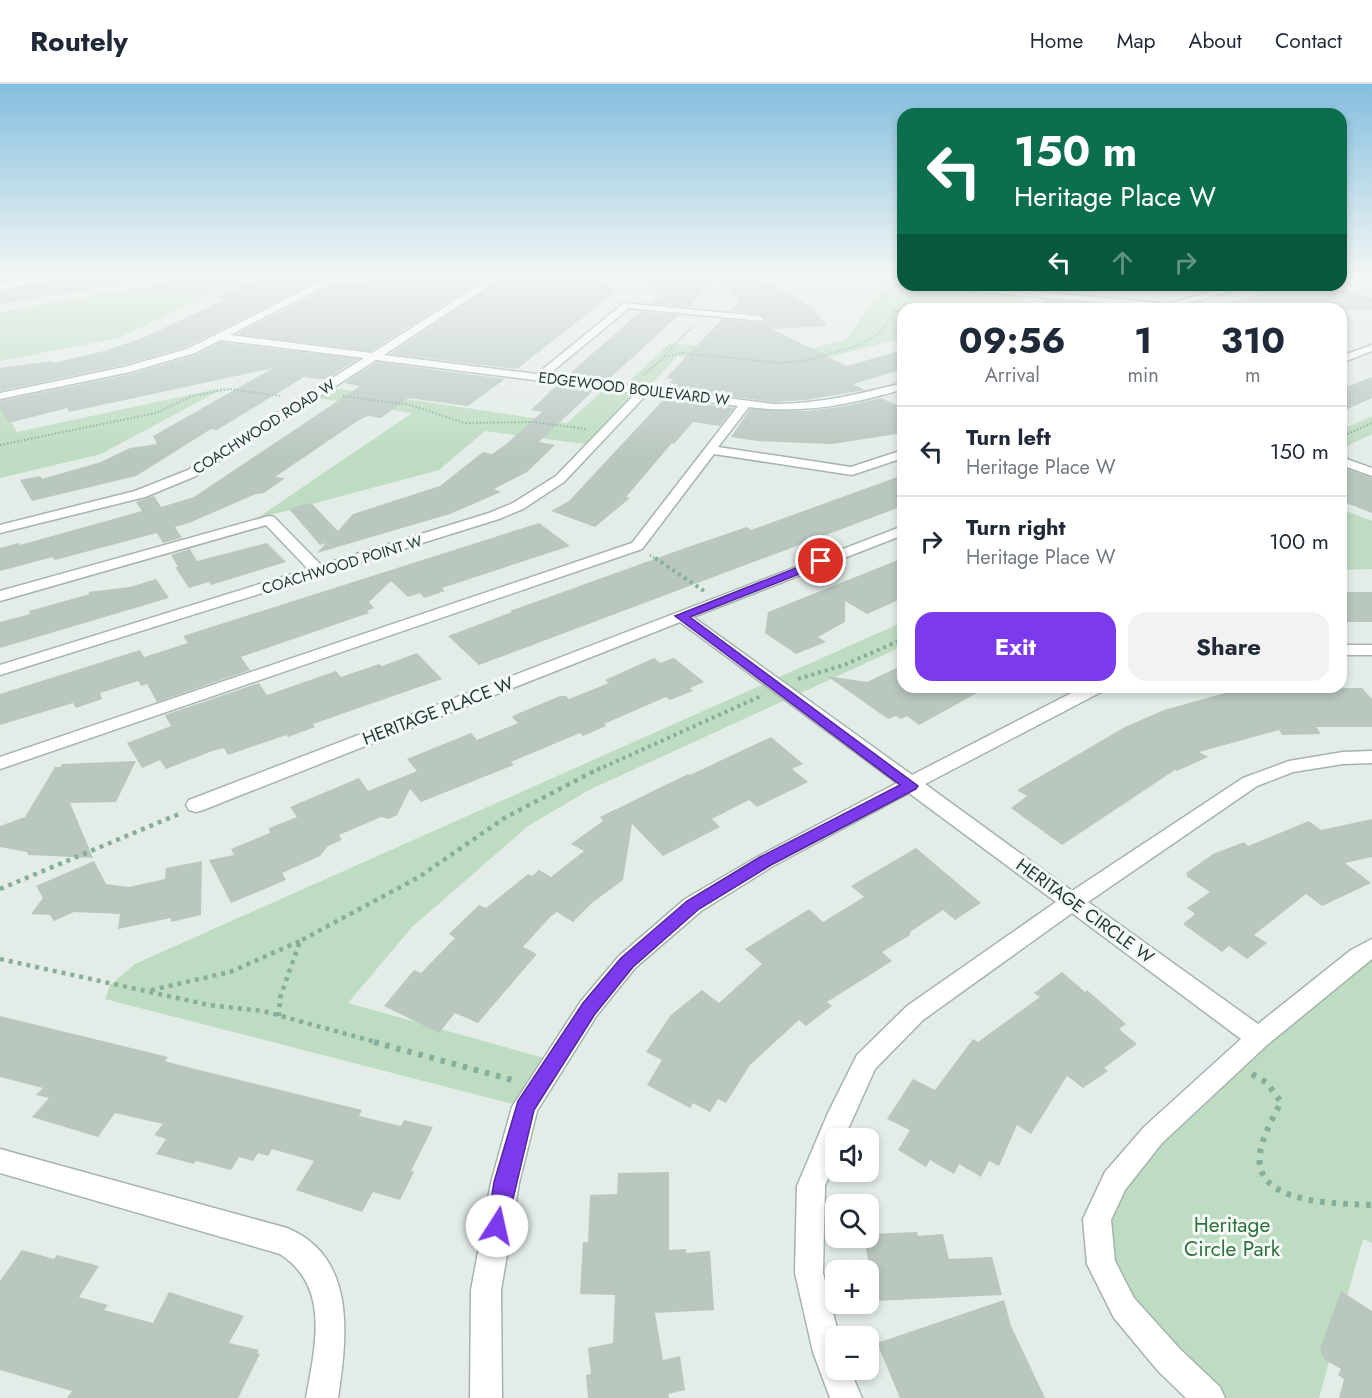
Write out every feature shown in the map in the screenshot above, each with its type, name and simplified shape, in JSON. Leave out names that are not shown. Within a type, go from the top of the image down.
[{"type":"street","points":[[0,396],[148,365],[190,351],[225,334]]},
{"type":"street","name":"COACHWOOD ROAD W","points":[[0,529],[167,485],[192,473],[409,334]]},
{"type":"street","points":[[540,376],[591,334]]},
{"type":"street","name":"EDGEWOOD BOULEVARD W","points":[[220,337],[796,408],[846,403],[897,388]]},
{"type":"street","points":[[1347,358],[1372,348]]},
{"type":"street","name":"COACHWOOD POINT W","points":[[0,670],[466,526],[518,506],[561,479],[605,432],[637,390]]},
{"type":"street","points":[[0,763],[637,546],[746,403]]},
{"type":"street","points":[[712,450],[852,471],[897,456]]},
{"type":"street","points":[[1347,463],[1372,472]]},
{"type":"street","points":[[0,596],[269,520],[320,572]]},
{"type":"street","name":"HERITAGE PLACE W","points":[[196,805],[897,532]]},
{"type":"street","points":[[681,616],[911,786]]},
{"type":"street","points":[[1347,650],[1372,650]]},
{"type":"street","points":[[486,1398],[486,1290],[505,1182],[525,1107],[589,1008],[627,963],[693,905],[766,861],[1084,693]]},
{"type":"street","points":[[846,1398],[828,1352],[809,1273],[811,1186],[841,1113],[866,1062],[915,1013],[1072,901],[1250,782],[1289,767],[1343,758],[1372,757]]},
{"type":"street","name":"HERITAGE CIRCLE W","points":[[911,786],[1258,1038]]},
{"type":"street","points":[[1209,1398],[1169,1360],[1124,1308],[1101,1264],[1097,1219],[1115,1180],[1153,1135],[1258,1038],[1372,948]]},
{"type":"street","points":[[0,1161],[287,1242],[309,1258],[325,1289],[332,1321],[322,1398]]},
{"type":"path","points":[[637,390],[685,334]]},
{"type":"path","points":[[664,357],[683,353],[780,363],[809,360],[859,345],[878,334]]},
{"type":"path","points":[[672,348],[683,353]]},
{"type":"path","points":[[0,445],[156,413],[190,397],[230,389],[308,399]]},
{"type":"path","points":[[319,392],[411,405],[464,423],[533,422],[605,432]]},
{"type":"path","points":[[1347,434],[1372,423]]},
{"type":"path","points":[[637,546],[719,601]]},
{"type":"path","points":[[149,991],[230,972],[300,941],[419,877],[485,830],[598,769],[807,675],[844,665],[897,642]]},
{"type":"path","points":[[0,889],[152,827],[196,805]]},
{"type":"path","points":[[279,1016],[280,998],[300,941]]},
{"type":"path","points":[[0,959],[209,1005],[263,1011],[479,1072],[538,1086]]},
{"type":"path","points":[[1233,1061],[1267,1083],[1281,1102],[1266,1132],[1260,1156],[1263,1176],[1288,1196],[1311,1202],[1372,1205]]},
{"type":"green space","points":[[0,334],[126,334],[118,338],[0,361]]},
{"type":"green space","points":[[850,334],[897,334],[895,340],[784,369],[678,356],[593,445],[485,431],[439,470],[256,519],[412,413],[311,397],[326,387],[567,423],[609,385],[623,387],[670,343],[785,356],[847,339]]},
{"type":"green space","points":[[226,387],[101,454],[0,478],[0,402],[17,432]]},
{"type":"green space","points":[[1372,416],[1372,434],[1347,446],[1347,427]]},
{"type":"green space","points":[[1347,511],[1372,521],[1372,569],[1347,570]]},
{"type":"green space","points":[[897,625],[897,649],[589,790],[528,826],[412,927],[348,1003],[554,1061],[525,1107],[105,999],[110,985],[135,964]]},
{"type":"green space","name":"Heritage Circle Park","points":[[1372,948],[1372,1243],[1363,1239],[1319,1398],[1209,1398],[1101,1264],[1115,1181]]},
{"type":"building","points":[[151,334],[211,334],[186,347],[123,365],[0,391],[0,368],[51,361],[53,363],[104,351]]},
{"type":"building","points":[[240,334],[397,334],[371,351]]},
{"type":"building","points":[[419,334],[561,334],[517,369],[390,354]]},
{"type":"building","points":[[614,334],[658,334],[610,378],[604,380],[568,375]]},
{"type":"building","points":[[707,334],[783,334],[847,366],[897,352],[897,371],[853,384],[865,390],[806,400],[773,402],[673,389],[678,384],[669,383],[673,379],[666,378]]},
{"type":"building","points":[[220,342],[358,359],[325,380],[304,377],[217,430],[211,429],[136,476],[32,501],[20,480],[40,476],[42,479],[101,462],[130,448],[157,444],[153,436],[273,368],[69,412],[67,408],[9,423],[0,408],[0,401],[131,374],[196,355]]},
{"type":"building","points":[[377,362],[505,379],[468,406],[408,398],[381,418],[368,416],[359,420],[275,477],[285,478],[264,493],[256,494],[175,527],[182,538],[163,543],[157,533],[55,560],[53,557],[0,571],[0,548],[19,543],[20,545],[142,511],[136,502],[154,496],[161,507],[194,497],[360,386],[344,383]]},
{"type":"building","points":[[1372,377],[1372,398],[1347,409],[1347,387]]},
{"type":"building","points":[[557,385],[594,390],[539,442],[555,445],[527,472],[494,489],[501,492],[450,514],[317,553],[326,543],[320,545],[289,509],[311,503],[338,531],[353,514],[440,486],[483,452],[492,454],[505,445],[542,412],[531,410]]},
{"type":"building","points":[[881,398],[897,405],[897,434],[832,444],[758,441],[731,437],[750,409],[807,411],[846,406]]},
{"type":"building","points":[[664,399],[734,408],[720,426],[693,422],[626,497],[630,498],[595,527],[551,511],[569,501]]},
{"type":"building","points":[[1347,469],[1372,478],[1372,513],[1347,503]]},
{"type":"building","points":[[897,477],[897,508],[479,665],[448,636],[512,612],[510,611],[688,547],[747,527],[751,530]]},
{"type":"building","points":[[539,523],[570,546],[442,588],[445,591],[424,598],[420,593],[408,597],[391,581],[369,602],[374,608],[367,611],[369,613],[241,657],[250,670],[157,702],[147,684],[141,686],[138,681],[100,693],[102,699],[76,708],[73,703],[0,725],[0,694],[140,650],[144,657],[188,643],[183,636]]},
{"type":"building","points":[[267,543],[286,562],[211,585],[209,582],[189,588],[175,567],[178,567],[171,555],[190,549],[197,561]]},
{"type":"building","points":[[897,560],[897,601],[867,614],[845,601],[845,622],[818,637],[826,642],[796,654],[765,633],[768,612]]},
{"type":"building","points":[[156,579],[169,598],[0,648],[0,622],[30,614],[29,611],[90,594],[88,592],[130,587]]},
{"type":"building","points":[[1347,592],[1372,592],[1372,622],[1347,622]]},
{"type":"building","points":[[417,653],[442,679],[313,724],[315,727],[288,737],[286,735],[228,755],[224,748],[215,750],[166,769],[160,760],[142,768],[127,743],[171,726],[165,715],[259,683],[267,695],[336,671],[341,677],[379,664],[382,666]]},
{"type":"building","points":[[654,658],[660,663],[674,658],[704,682],[690,688],[693,691],[670,700],[666,697],[604,724],[606,726],[583,736],[580,733],[511,762],[514,765],[421,802],[410,789],[397,815],[389,819],[381,817],[339,835],[342,840],[328,846],[320,856],[282,873],[286,880],[231,903],[209,860],[234,855],[231,849],[270,833],[269,828],[297,817],[290,807],[359,778],[368,791],[417,771],[407,759],[471,733],[477,740],[518,723],[512,717],[517,714],[560,696],[566,696],[569,699],[609,683],[605,680]]},
{"type":"building","points":[[897,668],[897,693],[977,693],[919,725],[907,716],[901,719],[896,716],[888,719],[827,676],[867,682]]},
{"type":"building","points":[[1347,688],[1362,688],[1372,699],[1372,727],[1316,727],[1321,734],[1282,735],[1279,730],[1199,752],[1208,757],[1175,770],[1062,845],[1011,808],[1027,796],[1017,790],[1125,727],[1164,710],[1225,693],[1347,693]]},
{"type":"building","points":[[771,737],[803,764],[792,769],[808,782],[757,807],[749,800],[712,819],[720,827],[663,856],[632,824],[623,880],[593,902],[573,922],[557,912],[550,917],[523,947],[537,954],[478,1023],[455,1013],[439,1033],[384,1006],[414,970],[421,973],[455,938],[449,934],[479,905],[486,908],[528,874],[532,876],[539,870],[551,877],[584,851],[571,844],[603,821],[600,817]]},
{"type":"building","points":[[136,761],[116,802],[70,803],[93,858],[28,855],[27,852],[0,847],[0,826],[25,817],[55,767],[60,767],[62,764]]},
{"type":"building","points":[[1372,819],[1372,857],[1345,863],[1371,883],[1322,906],[1306,894],[1254,935],[1267,943],[1247,959],[1229,946],[1222,952],[1183,924],[1195,914],[1187,908],[1210,892],[1186,876],[1188,875],[1186,873],[1213,854],[1244,842],[1248,846],[1309,821],[1321,830]]},
{"type":"building","points":[[916,848],[981,903],[955,920],[943,910],[910,932],[910,935],[882,952],[892,961],[827,1002],[832,1006],[806,1026],[799,1020],[750,1065],[726,1103],[718,1099],[710,1112],[693,1103],[690,1108],[647,1085],[662,1060],[646,1052],[671,1015],[702,990],[719,1003],[762,964],[745,949],[809,909],[823,922],[864,897],[851,886]]},
{"type":"building","points":[[94,861],[106,884],[129,887],[165,879],[166,868],[202,861],[201,915],[171,922],[171,918],[118,929],[120,914],[74,912],[54,921],[50,915],[31,914],[43,898],[36,886]]},
{"type":"building","points":[[1062,972],[1126,1024],[1119,1029],[1137,1044],[1104,1068],[1108,1071],[1083,1088],[1067,1076],[1031,1134],[1017,1125],[999,1166],[989,1161],[981,1177],[959,1164],[954,1174],[930,1160],[926,1167],[898,1150],[910,1130],[887,1119],[913,1079],[935,1090],[973,1039],[978,1042],[1040,997],[1034,993]]},
{"type":"building","points":[[0,1016],[168,1057],[165,1061],[362,1110],[359,1116],[401,1126],[404,1120],[433,1127],[411,1171],[414,1172],[400,1200],[373,1192],[362,1212],[296,1190],[314,1161],[272,1149],[268,1156],[258,1153],[253,1161],[239,1157],[231,1170],[196,1161],[194,1164],[156,1154],[166,1139],[154,1135],[163,1124],[115,1113],[98,1137],[32,1117],[49,1098],[36,1095],[43,1088],[0,1077]]},
{"type":"building","points":[[669,1172],[669,1250],[686,1249],[686,1253],[710,1251],[714,1310],[655,1313],[663,1360],[680,1356],[685,1390],[668,1394],[669,1398],[588,1398],[586,1375],[591,1374],[588,1348],[613,1343],[615,1295],[580,1294],[583,1242],[588,1242],[590,1195],[617,1194],[618,1173]]},
{"type":"building","points":[[917,1232],[918,1236],[943,1234],[949,1259],[992,1257],[1002,1295],[879,1301],[879,1260],[868,1260],[866,1248],[879,1248],[879,1234]]},
{"type":"building","points":[[22,1250],[54,1259],[57,1255],[99,1266],[79,1297],[108,1305],[104,1310],[153,1323],[169,1292],[244,1316],[229,1343],[259,1350],[257,1353],[260,1354],[238,1398],[67,1398],[72,1391],[0,1370],[0,1281]]},
{"type":"building","points":[[1341,1291],[1372,1311],[1372,1398],[1339,1398],[1344,1379],[1338,1375],[1341,1369],[1324,1359],[1320,1349]]},
{"type":"building","points":[[1004,1300],[1011,1326],[1045,1398],[900,1398],[879,1348],[879,1342]]},
{"type":"route","points":[[497,1226],[505,1182],[525,1107],[589,1008],[627,963],[693,905],[766,861],[911,786],[681,616],[821,561]]}]
